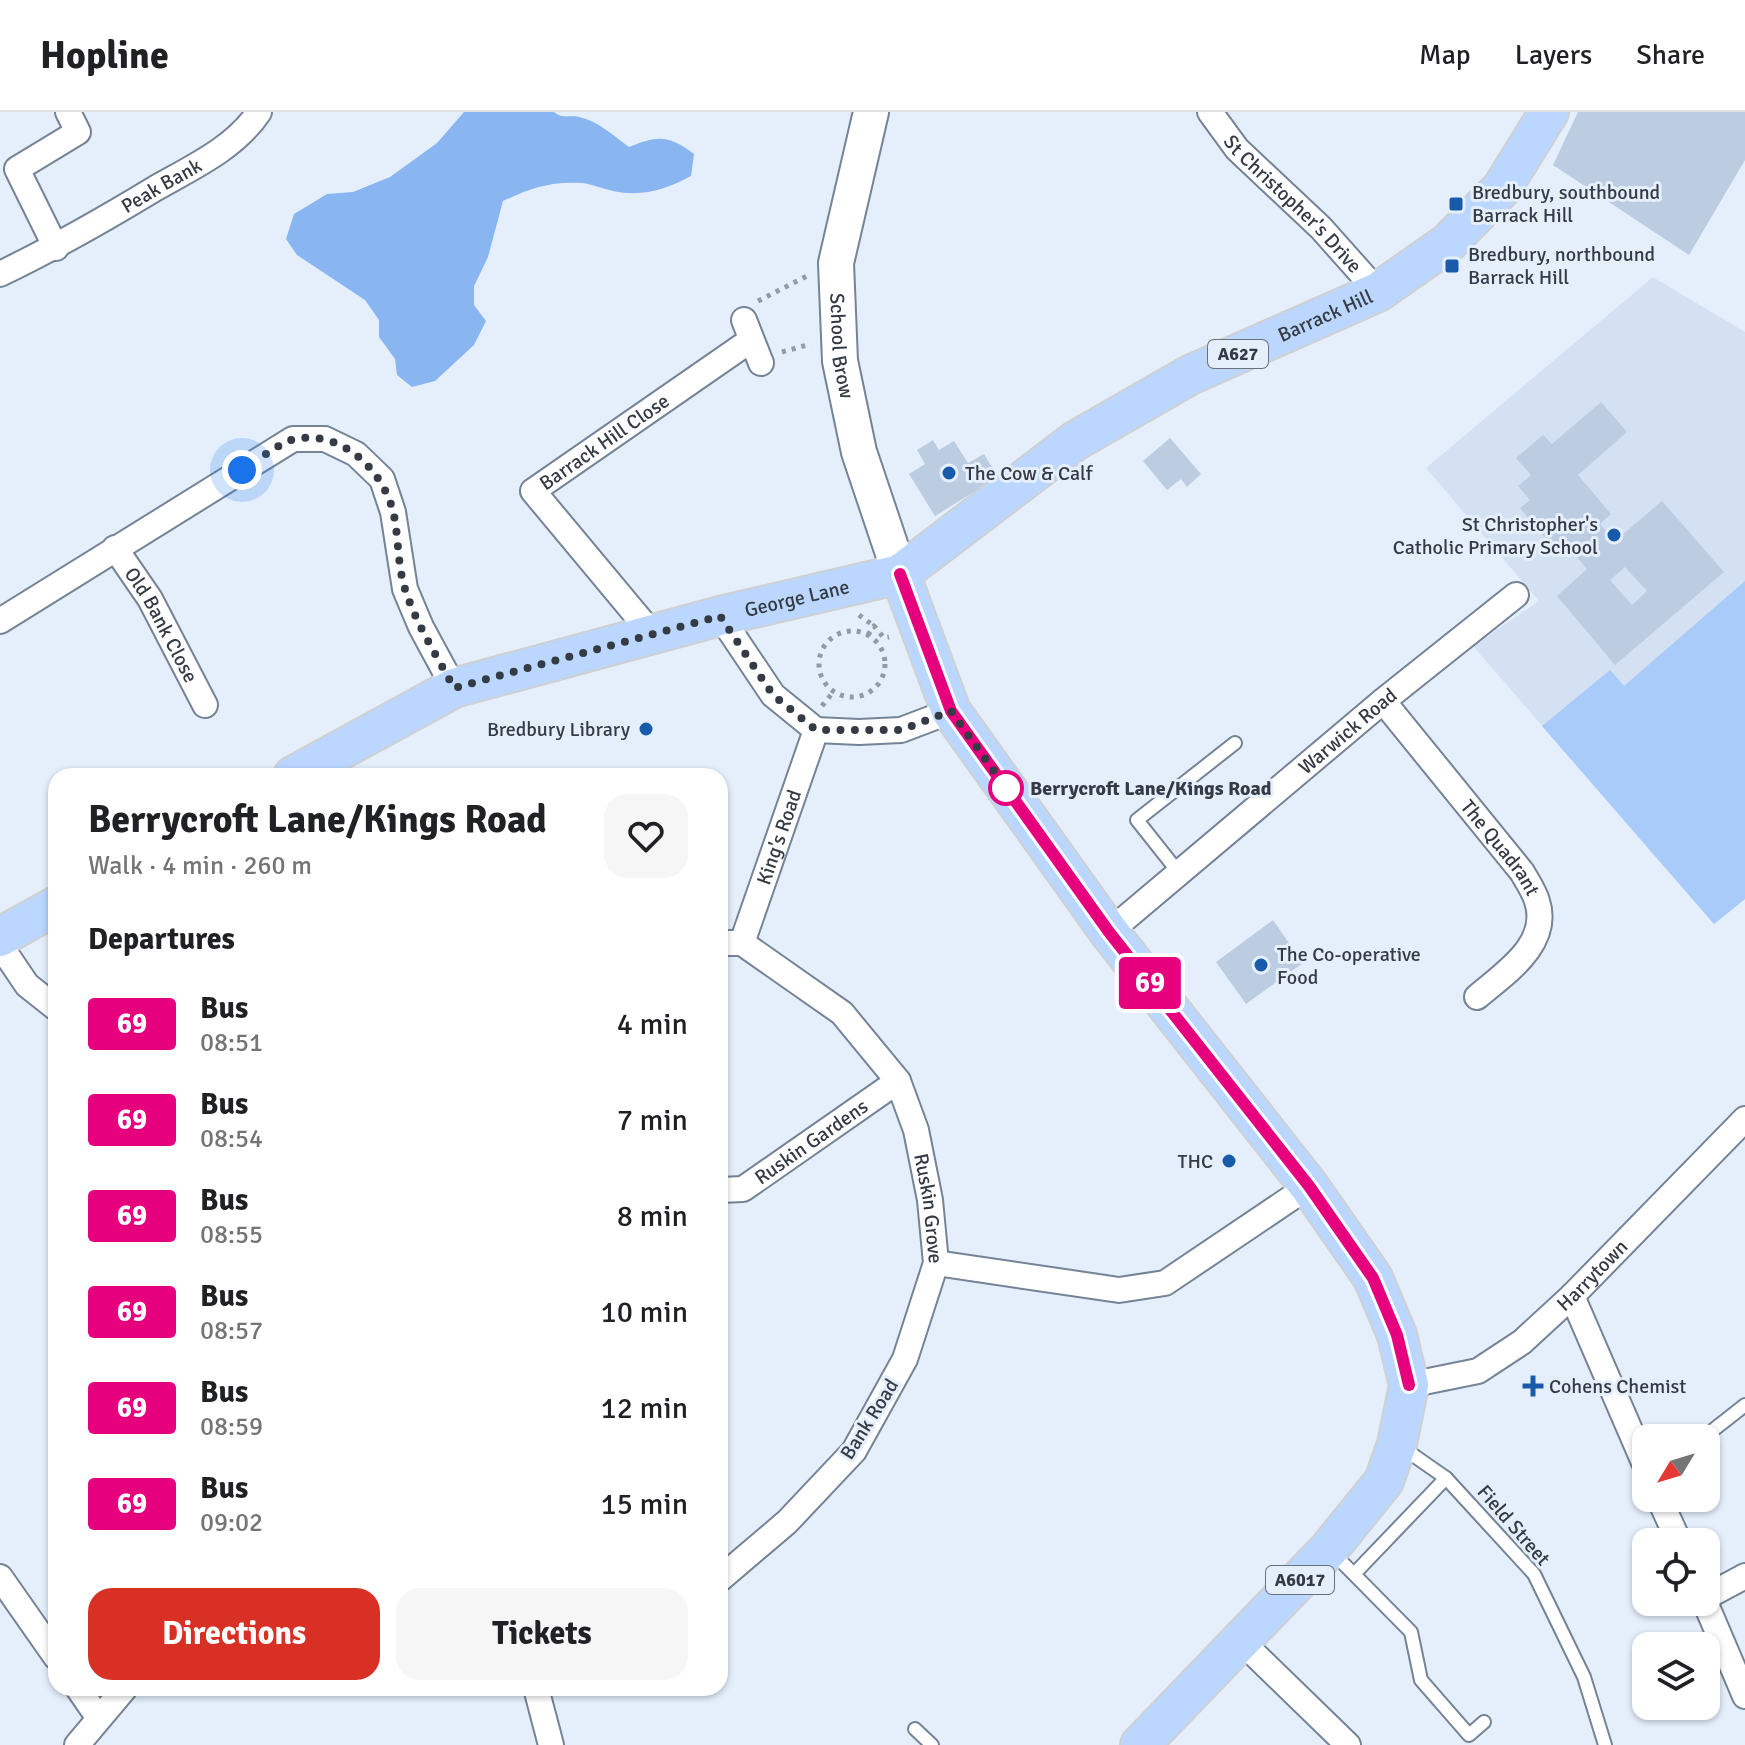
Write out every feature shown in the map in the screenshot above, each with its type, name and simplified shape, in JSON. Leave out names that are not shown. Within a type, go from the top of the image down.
[{"type":"main road","name":"School Brow","points":[[871,112],[836,263],[838,336],[840,361],[859,452],[900,574]]},
{"type":"main road","name":"Barrack Hill","points":[[900,574],[1075,441],[1190,375],[1378,292],[1448,243],[1502,188],[1549,112]]},
{"type":"main road","name":"George Lane","points":[[308,768],[454,688],[720,616],[900,574]]},
{"type":"main road","name":"A6017","points":[[900,574],[951,711],[1109,932],[1309,1186],[1373,1278],[1397,1335],[1409,1385],[1397,1444],[1384,1481],[1342,1561],[1242,1642],[1140,1745]]},
{"type":"main road","points":[[0,937],[48,910]]},
{"type":"street","points":[[56,248],[17,169],[78,132],[68,112]]},
{"type":"street","name":"Peak Bank","points":[[0,274],[56,248],[221,150],[250,126],[259,112]]},
{"type":"street","name":"St Christopher's Drive","points":[[1210,112],[1237,149],[1321,228],[1378,292]]},
{"type":"street","points":[[747,330],[761,363]]},
{"type":"street","name":"Barrack Hill Close","points":[[653,635],[533,491],[747,330]]},
{"type":"street","name":"Old Bank Close","points":[[0,621],[293,439],[325,439],[356,454],[382,479],[393,512],[405,589],[421,627],[454,688]]},
{"type":"street","name":"Old Bank Close","points":[[115,548],[150,599],[205,705]]},
{"type":"street","name":"Warwick Road","points":[[1109,932],[1383,701],[1516,595]]},
{"type":"street","points":[[720,616],[773,695],[818,719],[901,730],[951,711]]},
{"type":"street","name":"The Quadrant","points":[[1383,701],[1522,872],[1538,902],[1539,932],[1524,956],[1477,997]]},
{"type":"street","name":"King's Road","points":[[731,943],[818,719]]},
{"type":"street","name":"Ruskin Grove","points":[[731,943],[842,1013],[898,1081],[916,1130],[930,1200],[936,1263],[1119,1290],[1145,1288],[1165,1283],[1309,1186]]},
{"type":"street","points":[[0,945],[27,985],[48,1002]]},
{"type":"street","name":"Ruskin Gardens","points":[[728,1190],[743,1189],[898,1081]]},
{"type":"street","name":"Harrytown","points":[[1409,1385],[1478,1371],[1522,1342],[1572,1296],[1745,1119]]},
{"type":"street","name":"Bank Road","points":[[728,1572],[787,1522],[854,1451],[905,1359],[936,1263]]},
{"type":"street","points":[[1572,1296],[1632,1435]]},
{"type":"street","points":[[1720,1590],[1745,1576]]},
{"type":"street","points":[[0,1577],[48,1646]]},
{"type":"street","points":[[1712,1616],[1745,1696]]},
{"type":"street","points":[[1242,1642],[1348,1745]]},
{"type":"street","points":[[84,1696],[98,1717]]},
{"type":"street","points":[[77,1745],[118,1696]]},
{"type":"street","points":[[538,1696],[551,1745]]},
{"type":"lane","points":[[1179,873],[1137,820],[1235,743]]},
{"type":"lane","points":[[1720,1425],[1745,1405]]},
{"type":"lane","name":"Field Street","points":[[1397,1444],[1446,1478],[1534,1574],[1584,1677],[1605,1745]]},
{"type":"lane","points":[[1446,1478],[1342,1561],[1411,1632],[1421,1680],[1469,1735],[1484,1722]]},
{"type":"lane","points":[[915,1729],[932,1745]]},
{"type":"path","points":[[836,263],[742,309],[747,330],[769,355],[838,336]]},
{"type":"path","points":[[853,630],[868,635],[880,646],[885,658],[885,672],[880,682],[867,694],[851,697],[834,691],[823,678],[821,652],[838,634],[853,630]]},
{"type":"path","points":[[818,719],[834,691]]},
{"type":"shaded area","points":[[464,112],[554,112],[579,117],[599,125],[629,147],[648,140],[670,140],[694,154],[691,176],[644,193],[624,193],[582,183],[550,184],[503,201],[488,257],[474,286],[474,305],[486,321],[474,345],[435,381],[412,387],[397,375],[395,359],[379,337],[379,320],[365,300],[297,255],[286,239],[294,214],[327,194],[353,192],[390,177],[437,143]]},
{"type":"shaded area","name":"St Christopher's Catholic Primary School","points":[[1653,277],[1745,332],[1745,899],[1714,924],[1473,646],[1539,601],[1426,468]]},
{"type":"shaded area","points":[[1745,581],[1745,899],[1714,924],[1542,726],[1610,670],[1624,686]]},
{"type":"building","points":[[1578,112],[1745,112],[1745,160],[1689,255],[1553,165]]},
{"type":"building","points":[[1601,402],[1627,432],[1578,475],[1611,514],[1600,524],[1615,541],[1662,501],[1724,572],[1615,665],[1557,596],[1587,569],[1566,544],[1557,552],[1520,508],[1530,500],[1518,486],[1531,475],[1516,458],[1543,435],[1552,444]],"holes":[[[1625,567],[1647,591],[1632,605],[1610,580]]]},
{"type":"building","points":[[1170,438],[1201,474],[1187,487],[1181,479],[1167,490],[1143,461]]},
{"type":"building","points":[[933,440],[939,450],[954,441],[968,463],[984,454],[998,477],[935,516],[909,474],[925,464],[917,450]]},
{"type":"building","points":[[1273,920],[1303,963],[1246,1004],[1216,962]]},
{"type":"bus line","name":"69","points":[[900,574],[951,711],[1109,932],[1309,1186],[1373,1278],[1397,1335],[1409,1385]]},
{"type":"place","name":"Bredbury, southbound Barrack Hill","points":[[1456,204]]},
{"type":"place","name":"Bredbury, northbound Barrack Hill","points":[[1452,266]]},
{"type":"place","name":"The Cow & Calf","points":[[949,473]]},
{"type":"place","name":"St Christopher's Catholic Primary School","points":[[1614,535]]},
{"type":"place","name":"Bredbury Library","points":[[646,729]]},
{"type":"place","name":"Berrycroft Lane/Kings Road","points":[[1006,788]]},
{"type":"place","name":"The Co-operative Food","points":[[1261,965]]},
{"type":"place","name":"THC","points":[[1229,1161]]},
{"type":"place","name":"Cohens Chemist","points":[[1533,1386]]},
{"type":"route","points":[[242,470],[293,439],[325,439],[356,454],[382,479],[393,512],[405,589],[421,627],[454,688],[720,616],[773,695],[816,730],[901,730],[951,711],[1006,788]]}]
